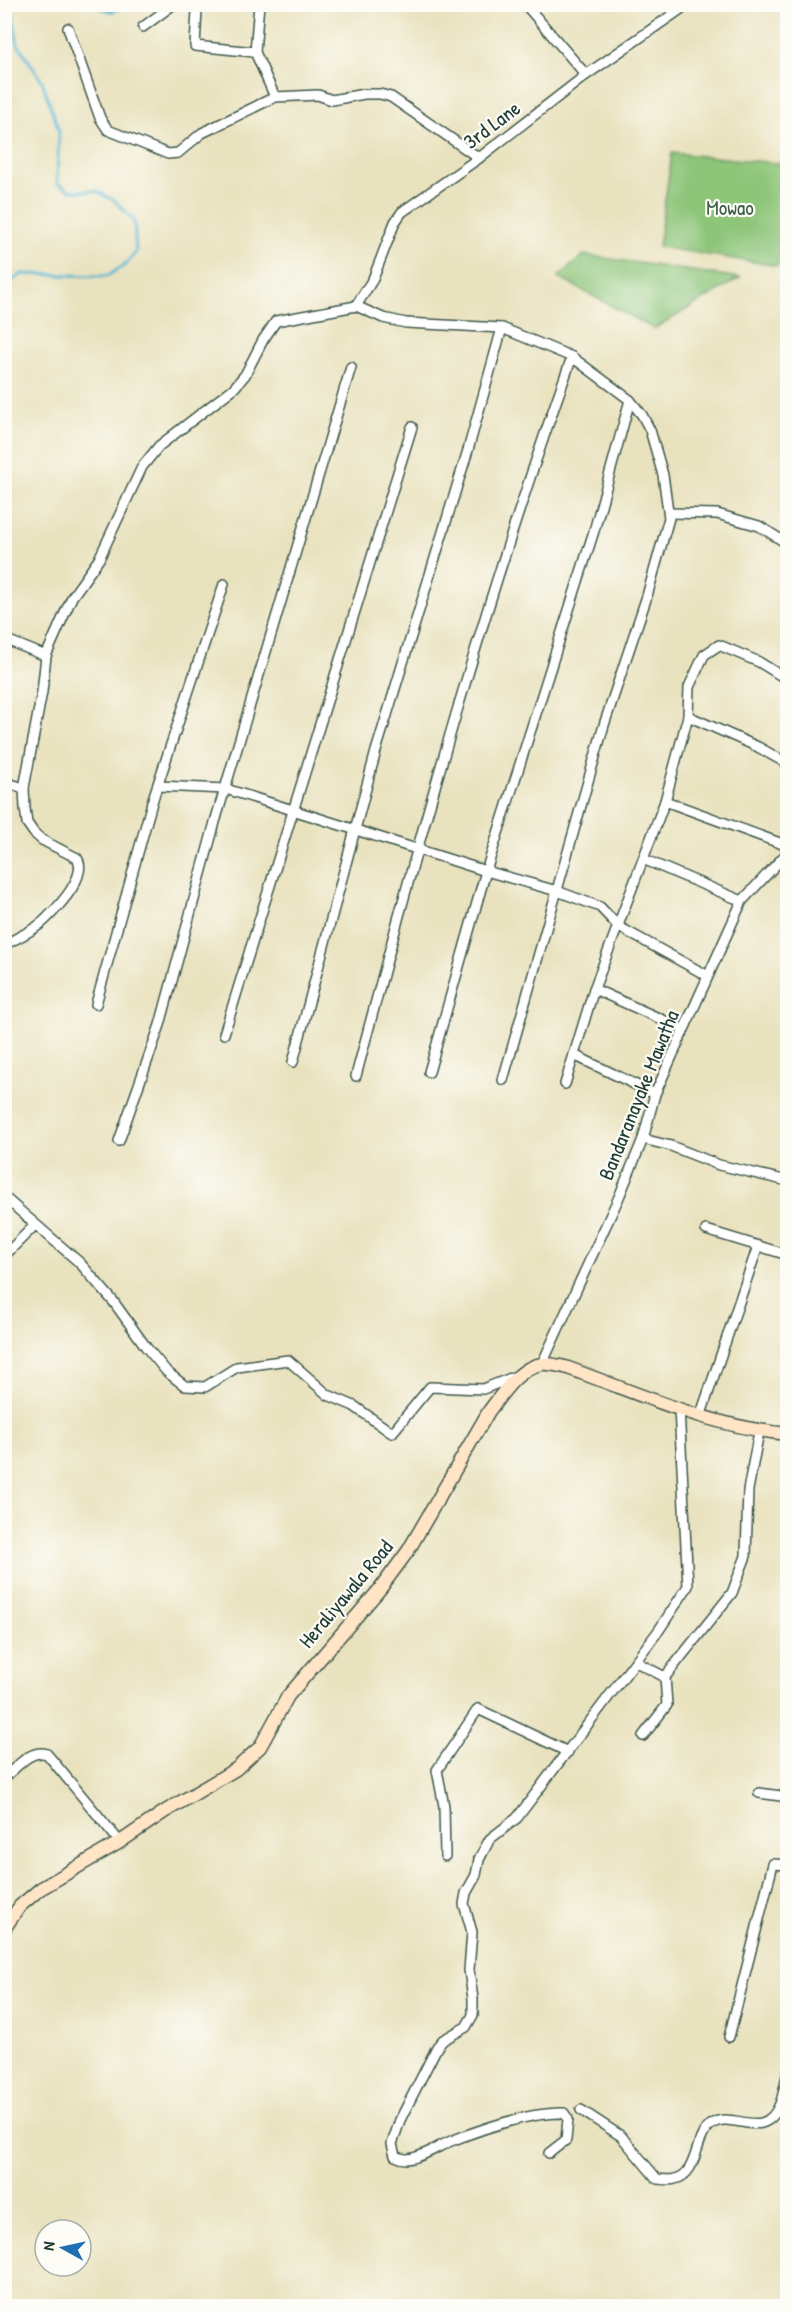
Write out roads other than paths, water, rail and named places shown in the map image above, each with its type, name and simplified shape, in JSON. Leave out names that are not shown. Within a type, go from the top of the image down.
[{"type":"street","points":[[143,27],[174,4]]},
{"type":"street","points":[[189,4],[195,6],[197,10],[195,46],[255,52]]},
{"type":"street","points":[[259,4],[255,52],[275,97]]},
{"type":"street","points":[[525,4],[586,75]]},
{"type":"street","name":"3rd Lane","points":[[356,306],[373,279],[395,222],[402,212],[479,158],[586,75],[688,4]]},
{"type":"street","points":[[68,28],[100,118],[108,130],[168,154],[178,153],[202,133],[275,97],[318,95],[332,100],[364,94],[380,94],[391,97],[479,158]]},
{"type":"street","points":[[4,945],[47,918],[76,882],[81,872],[81,864],[77,858],[42,840],[27,823],[24,788],[42,692],[46,656],[72,597],[99,559],[142,467],[159,447],[234,388],[245,375],[263,340],[276,321],[356,306],[383,318],[406,323],[502,328],[572,357],[630,400],[650,430],[663,475],[669,513],[647,596],[604,725],[503,1080]]},
{"type":"street","points":[[293,1062],[354,829],[416,616],[468,450],[502,328]]},
{"type":"street","points":[[356,1076],[416,849],[530,472],[572,357]]},
{"type":"street","points":[[120,1142],[160,1025],[215,822],[351,367]]},
{"type":"street","points":[[429,1072],[486,871],[594,531],[630,400]]},
{"type":"street","points":[[224,1034],[412,428]]},
{"type":"street","points":[[669,513],[717,514],[759,526],[788,544]]},
{"type":"street","points":[[96,1004],[158,786],[224,584]]},
{"type":"street","points":[[4,639],[46,656]]},
{"type":"street","points":[[565,1084],[594,989],[666,801],[688,716],[689,687],[698,665],[704,655],[719,645],[759,662],[788,680]]},
{"type":"street","points":[[688,716],[758,747],[788,764]]},
{"type":"street","points":[[4,782],[24,788]]},
{"type":"street","points":[[158,786],[226,789],[557,891],[600,907],[618,927],[708,976]]},
{"type":"street","points":[[666,801],[788,846]]},
{"type":"street","name":"Bandaranayake Mawatha","points":[[542,1364],[643,1139],[655,1094],[742,901],[788,852]]},
{"type":"street","points":[[643,859],[742,901]]},
{"type":"street","points":[[594,989],[683,1029]]},
{"type":"street","points":[[574,1055],[655,1094]]},
{"type":"street","points":[[643,1139],[672,1146],[719,1165],[788,1181]]},
{"type":"street","points":[[4,1197],[80,1263],[113,1301],[160,1364],[185,1386],[205,1387],[237,1367],[288,1360],[328,1395],[354,1406],[392,1432],[430,1387],[483,1389],[522,1373]]},
{"type":"street","points":[[4,1256],[34,1225]]},
{"type":"street","points":[[706,1230],[788,1255]]},
{"type":"street","points":[[700,1417],[758,1246]]},
{"type":"street","points":[[542,1364],[565,1367],[700,1417],[759,1432],[788,1434]]},
{"type":"street","name":"Heraliyawala Road","points":[[4,1929],[29,1897],[236,1769],[260,1746],[288,1696],[362,1611],[408,1551],[474,1433],[503,1392],[522,1373],[542,1364]]},
{"type":"street","points":[[549,2153],[566,2140],[568,2118],[564,2113],[542,2112],[452,2140],[413,2158],[402,2160],[395,2156],[392,2144],[400,2120],[437,2047],[443,2040],[466,2027],[473,2015],[469,1970],[472,1932],[464,1904],[466,1893],[476,1875],[479,1859],[490,1839],[518,1818],[636,1662],[688,1586],[679,1408]]},
{"type":"street","points":[[643,1736],[667,1705],[665,1677],[732,1593],[746,1556],[748,1490],[759,1432]]},
{"type":"street","points":[[636,1662],[665,1677]]},
{"type":"street","points":[[445,1856],[444,1806],[437,1770],[478,1709],[568,1752]]},
{"type":"street","points":[[4,1778],[32,1754],[40,1752],[47,1754],[120,1842]]},
{"type":"street","points":[[759,1793],[788,1797]]},
{"type":"street","points":[[729,2037],[773,1864],[788,1865]]},
{"type":"street","points":[[581,2109],[621,2136],[657,2179],[676,2180],[689,2172],[702,2136],[709,2125],[728,2118],[750,2125],[767,2121],[780,2104],[788,2072]]},
{"type":"waterway","points":[[4,286],[22,274],[107,276],[125,265],[136,252],[134,220],[115,201],[96,191],[72,191],[57,183],[59,131],[42,81],[18,44],[11,4]]},
{"type":"waterway","points":[[100,4],[112,8],[118,4]]},
{"type":"park label","name":"Mowao","points":[[730,208]]}]
